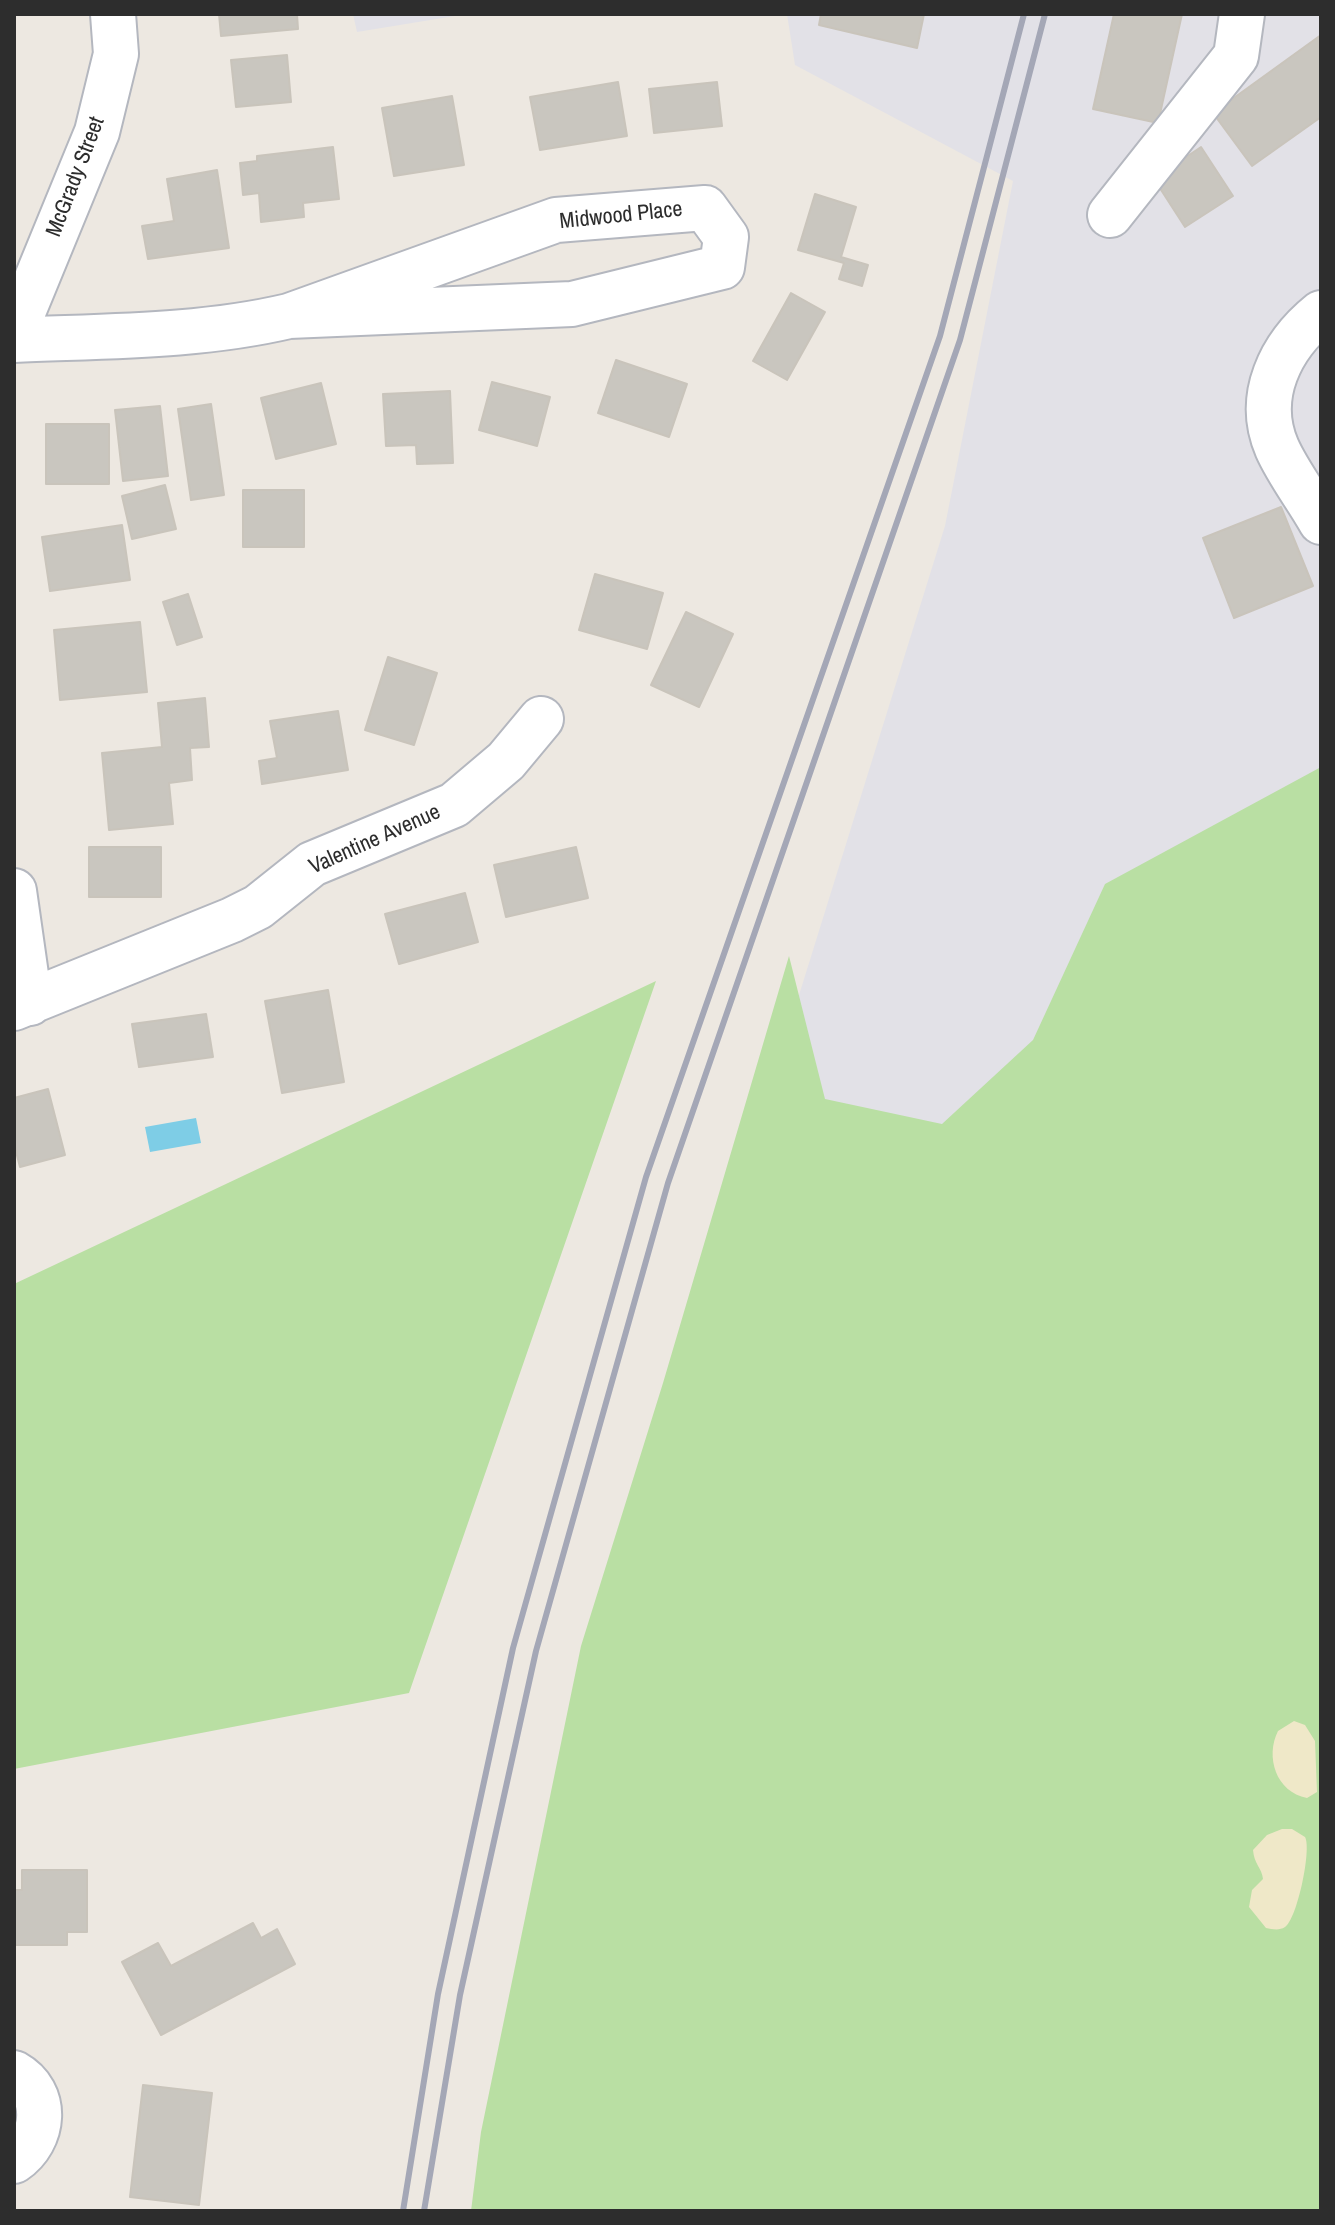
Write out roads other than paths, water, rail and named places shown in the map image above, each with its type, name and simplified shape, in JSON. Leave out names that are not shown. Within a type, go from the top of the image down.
[{"type":"street","name":"McGrady Street","points":[[14,334],[97,132],[116,54],[113,14]]},
{"type":"street","points":[[1110,215],[1236,56],[1242,14]]},
{"type":"street","name":"Midwood Place","points":[[14,340],[180,332],[289,316],[556,220],[705,208],[726,237],[722,267],[572,304],[289,316]]},
{"type":"street","points":[[1321,313],[1307,324],[1282,358],[1269,386],[1267,411],[1277,447],[1321,522]]},
{"type":"street","name":"Valentine Avenue","points":[[22,1006],[232,920],[258,907],[312,864],[454,805],[506,761],[541,719]]},
{"type":"street","points":[[14,891],[22,1006]]},
{"type":"street","points":[[14,2073],[32,2090],[39,2106],[40,2123],[35,2140],[25,2154],[14,2161]]},
{"type":"water","points":[[196,1118],[201,1143],[150,1152],[145,1127]]},
{"type":"railway","points":[[403,2211],[438,1994],[513,1648],[646,1177],[940,336],[1024,14]]},
{"type":"railway","points":[[424,2211],[460,1995],[536,1651],[668,1183],[960,340],[1045,14]]}]
